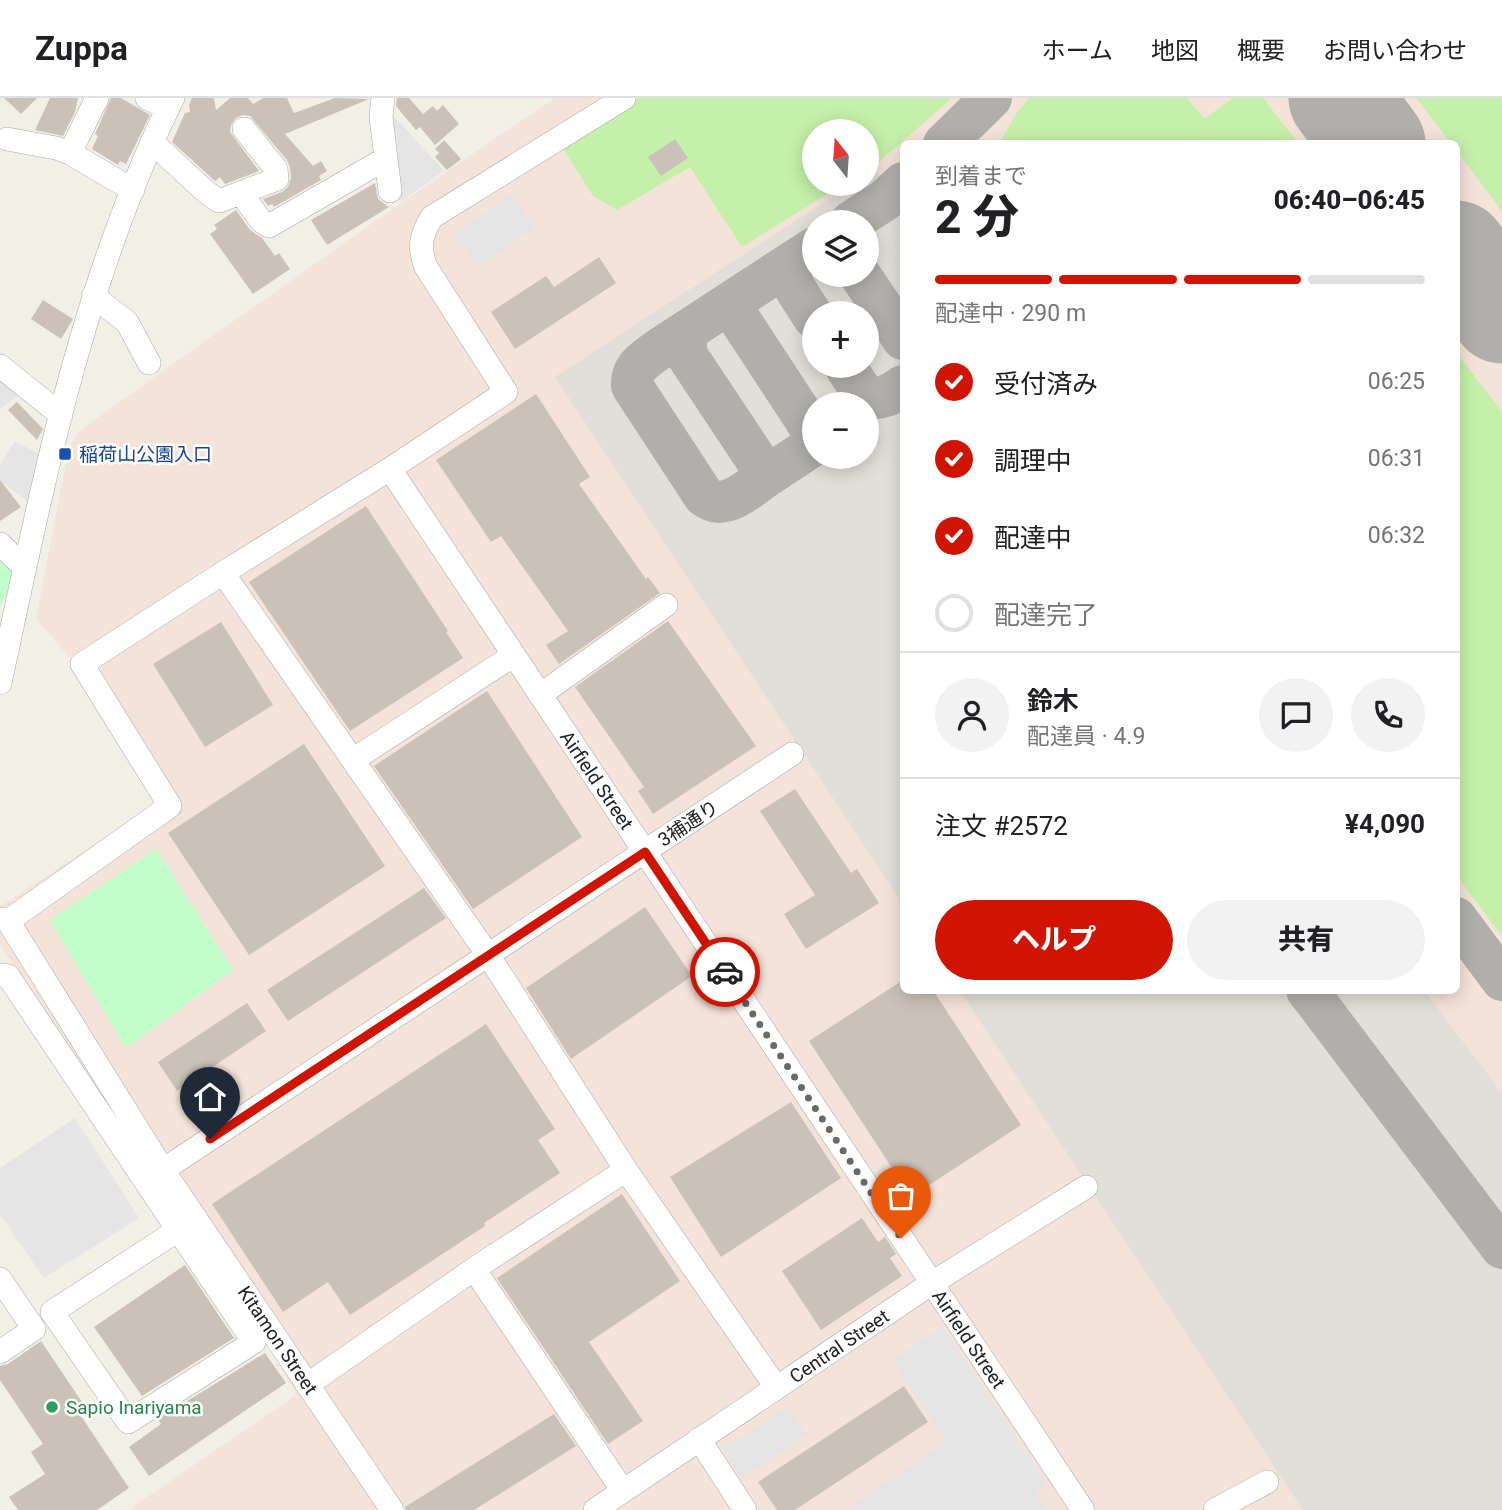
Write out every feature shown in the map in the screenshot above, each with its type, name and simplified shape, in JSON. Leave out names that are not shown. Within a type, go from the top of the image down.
[{"type":"street","points":[[70,153],[97,98]]},
{"type":"street","points":[[383,98],[381,117],[390,191]]},
{"type":"street","points":[[4,920],[170,806],[82,664],[390,469],[506,392],[426,267],[420,244],[425,229],[432,217],[624,98]]},
{"type":"street","points":[[0,683],[61,415],[93,296],[152,142],[163,101]]},
{"type":"street","points":[[152,142],[205,192],[219,201],[277,179],[276,169],[244,129]]},
{"type":"street","points":[[2,140],[56,148],[70,153],[132,190]]},
{"type":"street","points":[[241,193],[261,221],[269,226],[385,159]]},
{"type":"street","points":[[93,296],[127,322],[149,363]]},
{"type":"street","points":[[0,366],[61,415]]},
{"type":"street","name":"Airfield Street","points":[[390,469],[1083,1510]]},
{"type":"street","points":[[0,544],[25,568]]},
{"type":"street","points":[[223,573],[488,955],[626,1170],[776,1387]]},
{"type":"street","points":[[540,695],[666,605]]},
{"type":"street","points":[[353,761],[514,655]]},
{"type":"street","name":"3補通り","points":[[163,1170],[792,754]]},
{"type":"street","name":"Kitamon Street","points":[[4,920],[163,1170],[392,1510]]},
{"type":"street","points":[[0,975],[8,976],[254,1342],[128,1422],[52,1312],[178,1230]]},
{"type":"street","points":[[307,1385],[474,1269],[626,1170]]},
{"type":"street","name":"Central Street","points":[[611,1503],[699,1439],[932,1283],[1086,1187]]},
{"type":"street","points":[[474,1269],[611,1503]]},
{"type":"street","points":[[0,1279],[9,1311],[34,1329],[0,1352]]},
{"type":"street","points":[[699,1439],[745,1510]]},
{"type":"street","points":[[1215,1510],[1267,1482]]},
{"type":"shaded area","points":[[555,98],[1502,98],[1502,1510],[128,1510],[296,1395],[253,1314],[0,945],[0,905],[157,803],[69,657],[36,619],[69,447],[79,432],[408,198]]},
{"type":"shaded area","points":[[384,105],[444,171],[400,202],[392,170]]},
{"type":"shaded area","points":[[879,175],[900,206],[900,899],[555,377],[802,216],[802,287],[879,287],[879,210],[812,210],[834,196],[879,196]]},
{"type":"shaded area","points":[[511,194],[535,227],[479,267],[455,234]]},
{"type":"shaded area","points":[[0,376],[22,393],[0,409]]},
{"type":"shaded area","points":[[15,441],[42,456],[31,504],[5,484],[0,487],[0,465]]},
{"type":"shaded area","points":[[962,994],[1426,994],[1502,1093],[1502,1510],[1303,1510]]},
{"type":"shaded area","points":[[75,1118],[139,1218],[44,1278],[0,1215],[0,1168]]},
{"type":"shaded area","points":[[942,1327],[1046,1482],[1034,1491],[1047,1510],[845,1510],[947,1442],[892,1360]]},
{"type":"shaded area","points":[[788,1406],[807,1434],[741,1478],[722,1449]]},
{"type":"green space","points":[[638,98],[952,98],[904,140],[900,140],[900,143],[879,161],[879,119],[802,119],[802,196],[824,196],[742,247],[690,167],[617,210],[593,196],[561,145]]},
{"type":"green space","points":[[1029,98],[1187,98],[1204,119],[1233,98],[1263,98],[1296,140],[1002,140],[1015,115]]},
{"type":"green space","points":[[1416,98],[1502,98],[1502,211],[1460,155],[1460,140],[1449,140]]},
{"type":"green space","points":[[1460,357],[1502,412],[1502,936],[1460,880]]},
{"type":"green space","points":[[0,554],[10,563],[14,578],[0,607]]},
{"type":"green space","points":[[156,849],[233,970],[126,1048],[50,920]]},
{"type":"building","points":[[4,98],[37,98],[21,114]]},
{"type":"building","points":[[50,98],[78,98],[75,112],[63,136],[35,130]]},
{"type":"building","points":[[111,98],[121,98],[150,115],[126,164],[120,161],[118,165],[92,149],[98,136],[95,134]]},
{"type":"building","points":[[192,98],[214,98],[216,110],[230,98],[248,98],[253,104],[263,98],[287,98],[294,113],[335,98],[369,99],[285,134],[313,166],[321,161],[327,171],[319,176],[321,180],[274,207],[272,204],[268,206],[263,199],[288,187],[290,167],[250,116],[236,118],[230,132],[259,171],[225,184],[220,177],[215,181],[172,142],[185,113],[190,112]]},
{"type":"building","points":[[397,98],[409,98],[423,114],[433,106],[437,111],[443,105],[459,124],[435,145],[420,127],[416,130],[396,106]]},
{"type":"building","points":[[675,139],[688,158],[661,176],[648,157]]},
{"type":"building","points":[[444,140],[461,159],[447,170],[435,157],[439,153],[435,149]]},
{"type":"building","points":[[375,183],[378,199],[389,207],[327,245],[311,220]]},
{"type":"building","points":[[236,210],[250,230],[262,238],[275,256],[279,253],[290,269],[253,294],[210,234],[217,229],[214,225]]},
{"type":"building","points":[[599,257],[616,283],[515,349],[491,312],[546,276],[554,287]]},
{"type":"building","points":[[43,300],[73,319],[61,339],[31,319]]},
{"type":"building","points":[[536,394],[590,477],[579,484],[646,579],[648,577],[660,593],[559,664],[546,645],[568,631],[501,536],[491,542],[436,460]]},
{"type":"building","points":[[17,402],[43,429],[37,440],[8,410]]},
{"type":"building","points":[[0,480],[21,507],[0,521]]},
{"type":"building","points":[[366,506],[463,658],[350,731],[249,582]]},
{"type":"building","points":[[668,621],[756,746],[653,814],[638,791],[644,787],[575,687]]},
{"type":"building","points":[[221,622],[273,705],[205,747],[153,664]]},
{"type":"building","points":[[487,691],[582,837],[473,909],[374,766]]},
{"type":"building","points":[[304,744],[385,866],[249,955],[168,833]]},
{"type":"building","points":[[795,789],[851,873],[857,869],[879,903],[806,949],[784,914],[815,895],[760,811]]},
{"type":"building","points":[[424,888],[446,918],[288,1021],[267,990]]},
{"type":"building","points":[[645,907],[692,976],[571,1059],[526,988]]},
{"type":"building","points":[[900,982],[900,994],[936,994],[1021,1125],[911,1197],[809,1041]]},
{"type":"building","points":[[247,1003],[266,1031],[177,1091],[158,1062]]},
{"type":"building","points":[[486,1024],[555,1129],[538,1140],[560,1173],[350,1315],[328,1282],[283,1312],[212,1204]]},
{"type":"building","points":[[791,1102],[841,1178],[721,1257],[670,1177]]},
{"type":"building","points":[[622,1194],[680,1281],[589,1342],[643,1421],[608,1444],[497,1278]]},
{"type":"building","points":[[862,1218],[878,1242],[885,1237],[896,1254],[890,1258],[902,1276],[821,1330],[782,1271]]},
{"type":"building","points":[[185,1265],[234,1338],[142,1396],[94,1327]]},
{"type":"building","name":"Sapio Inariyama","points":[[41,1341],[88,1411],[81,1416],[129,1488],[97,1510],[18,1510],[9,1497],[45,1474],[31,1452],[43,1444],[0,1380],[0,1366],[8,1364]]},
{"type":"building","points":[[265,1353],[286,1383],[149,1476],[129,1447],[161,1424],[158,1419]]},
{"type":"building","points":[[904,1386],[928,1422],[795,1510],[777,1510],[758,1482]]},
{"type":"building","points":[[554,1414],[576,1446],[474,1510],[406,1510],[405,1507]]},
{"type":"taxiway","points":[[948,140],[991,98]]},
{"type":"taxiway","points":[[870,210],[900,186]]},
{"type":"taxiway","points":[[767,476],[737,497],[728,500],[712,501],[704,496],[632,386],[632,379],[636,368],[659,349],[802,256]]},
{"type":"taxiway","points":[[794,261],[789,279],[803,301]]},
{"type":"taxiway","points":[[868,287],[900,335]]},
{"type":"taxiway","points":[[742,295],[736,309],[738,317],[802,415]]},
{"type":"taxiway","points":[[689,330],[686,354],[767,476],[802,453]]},
{"type":"taxiway","points":[[853,378],[868,396],[875,398],[900,388]]},
{"type":"taxiway","points":[[1460,923],[1502,980]]},
{"type":"taxiway","points":[[1310,994],[1502,1248]]},
{"type":"runway","points":[[1340,98],[1371,140]]},
{"type":"runway","points":[[1460,257],[1502,312]]},
{"type":"way so far","points":[[725,972],[901,1238]]},
{"type":"place","name":"稲荷山公園入口","points":[[65,454]]},
{"type":"place","name":"Sapio Inariyama","points":[[52,1407]]},
{"type":"route","points":[[210,1139],[645,852],[725,972]]}]
